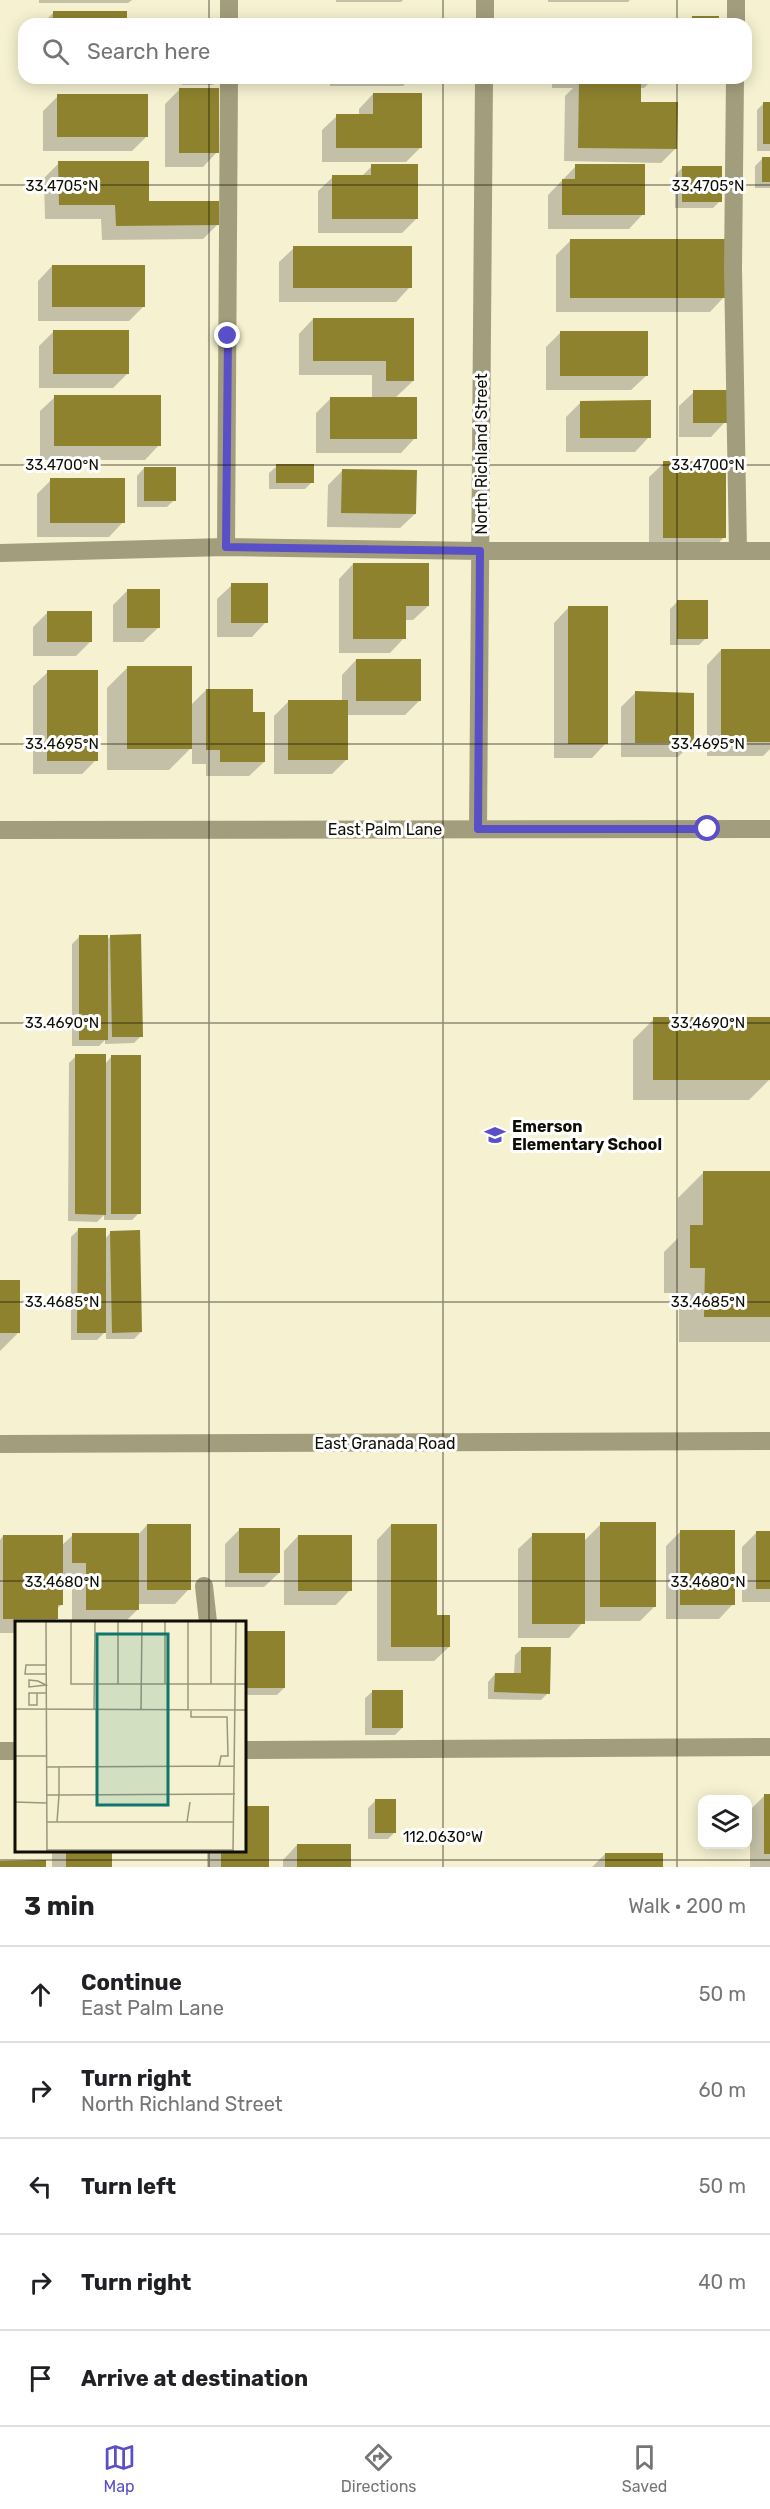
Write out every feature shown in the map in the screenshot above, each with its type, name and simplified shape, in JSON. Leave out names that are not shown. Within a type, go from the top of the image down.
[{"type":"street","points":[[229,0],[229,18]]},
{"type":"street","points":[[484,18],[485,0]]},
{"type":"street","points":[[736,0],[736,18]]},
{"type":"street","points":[[226,547],[229,84]]},
{"type":"street","name":"North Richland Street","points":[[478,829],[484,84]]},
{"type":"street","points":[[735,84],[733,268],[738,551]]},
{"type":"street","points":[[0,553],[226,547],[480,551],[770,551]]},
{"type":"street","name":"East Palm Lane","points":[[0,830],[770,829]]},
{"type":"street","name":"East Granada Road","points":[[0,1444],[770,1441]]},
{"type":"street","points":[[204,1586],[208,1621]]},
{"type":"street","points":[[246,1750],[770,1747]]},
{"type":"building","points":[[53,11],[127,11],[127,18],[53,18]]},
{"type":"building","points":[[692,16],[719,16],[719,18],[692,18]]},
{"type":"building","points":[[579,84],[641,84],[641,102],[678,102],[677,149],[578,148]]},
{"type":"building","points":[[179,88],[219,88],[219,153],[179,153]]},
{"type":"building","points":[[373,93],[422,93],[422,148],[336,148],[336,114],[373,114]]},
{"type":"building","points":[[57,94],[148,94],[148,137],[57,137]]},
{"type":"building","points":[[763,102],[770,102],[770,144],[763,144]]},
{"type":"building","points":[[762,157],[770,157],[770,182],[762,182]]},
{"type":"building","points":[[58,161],[149,161],[149,201],[219,201],[219,225],[116,226],[115,205],[59,205]]},
{"type":"building","points":[[371,164],[418,164],[418,219],[332,219],[332,175],[371,175]]},
{"type":"building","points":[[575,164],[645,164],[645,215],[562,215],[562,179],[575,179]]},
{"type":"building","points":[[682,166],[722,166],[722,202],[682,202]]},
{"type":"building","points":[[570,239],[726,239],[726,298],[570,298]]},
{"type":"building","points":[[293,246],[412,246],[412,288],[293,288]]},
{"type":"building","points":[[52,265],[145,265],[145,307],[52,307]]},
{"type":"building","points":[[313,318],[414,318],[414,381],[386,381],[386,361],[313,361]]},
{"type":"building","points":[[53,330],[129,330],[129,374],[53,374]]},
{"type":"building","points":[[560,331],[648,331],[648,376],[560,376]]},
{"type":"building","points":[[693,390],[727,390],[727,423],[693,423]]},
{"type":"building","points":[[54,395],[161,395],[161,446],[54,446]]},
{"type":"building","points":[[330,397],[417,397],[417,439],[330,439]]},
{"type":"building","points":[[651,400],[651,438],[580,438],[580,401]]},
{"type":"building","points":[[663,461],[726,461],[726,538],[663,538]]},
{"type":"building","points":[[276,464],[314,464],[314,483],[276,483]]},
{"type":"building","points":[[144,467],[176,467],[176,501],[144,501]]},
{"type":"building","points":[[342,469],[417,470],[416,514],[341,513]]},
{"type":"building","points":[[50,478],[125,478],[125,523],[50,523]]},
{"type":"building","points":[[353,563],[429,563],[429,606],[406,606],[406,639],[353,639]]},
{"type":"building","points":[[231,583],[268,583],[268,623],[231,623]]},
{"type":"building","points":[[127,589],[160,589],[160,628],[127,628]]},
{"type":"building","points":[[677,600],[708,600],[708,639],[677,639]]},
{"type":"building","points":[[568,606],[608,606],[608,744],[568,744]]},
{"type":"building","points":[[47,611],[92,611],[92,642],[47,642]]},
{"type":"building","points":[[721,649],[770,649],[770,742],[721,742]]},
{"type":"building","points":[[356,659],[421,659],[421,701],[356,701]]},
{"type":"building","points":[[127,666],[192,666],[192,749],[127,749]]},
{"type":"building","points":[[47,670],[98,670],[98,761],[47,761]]},
{"type":"building","points":[[206,689],[253,689],[253,712],[265,712],[265,762],[220,762],[220,750],[206,750]]},
{"type":"building","points":[[635,691],[694,693],[694,743],[635,743]]},
{"type":"building","points":[[288,700],[348,700],[348,760],[288,760]]},
{"type":"building","points":[[141,934],[143,1037],[112,1037],[110,935]]},
{"type":"building","points":[[79,935],[108,935],[108,1040],[79,1040]]},
{"type":"building","points":[[653,1017],[770,1017],[770,1080],[653,1080]]},
{"type":"building","points":[[75,1054],[106,1054],[106,1215],[75,1214]]},
{"type":"building","points":[[111,1055],[141,1055],[141,1214],[111,1214]]},
{"type":"building","points":[[703,1171],[770,1171],[770,1317],[704,1317],[705,1268],[690,1268],[690,1225],[703,1225]]},
{"type":"building","points":[[78,1228],[106,1228],[106,1333],[77,1333]]},
{"type":"building","points":[[140,1230],[142,1332],[112,1333],[110,1231]]},
{"type":"building","points":[[0,1280],[20,1280],[20,1333],[0,1333]]},
{"type":"building","points":[[600,1522],[656,1522],[656,1607],[600,1607]]},
{"type":"building","points":[[147,1524],[191,1524],[191,1590],[147,1590]]},
{"type":"building","points":[[391,1524],[437,1524],[437,1615],[450,1615],[450,1647],[391,1647]]},
{"type":"building","points":[[239,1528],[280,1528],[280,1573],[239,1573]]},
{"type":"building","points":[[680,1530],[735,1530],[735,1605],[680,1605]]},
{"type":"building","points":[[756,1531],[770,1531],[770,1589],[756,1589]]},
{"type":"building","points":[[72,1533],[139,1533],[139,1610],[86,1610],[86,1563],[72,1563]]},
{"type":"building","points":[[532,1533],[585,1533],[585,1624],[532,1624]]},
{"type":"building","points":[[3,1535],[63,1535],[63,1605],[58,1605],[58,1619],[3,1619]]},
{"type":"building","points":[[298,1535],[352,1535],[352,1591],[298,1591]]},
{"type":"building","points":[[246,1631],[285,1631],[285,1688],[246,1688]]},
{"type":"building","points":[[521,1647],[551,1647],[550,1694],[494,1692],[495,1673],[521,1673]]},
{"type":"building","points":[[372,1690],[403,1690],[403,1728],[372,1728]]},
{"type":"building","points":[[764,1794],[770,1794],[770,1854],[764,1854]]},
{"type":"building","points":[[375,1799],[396,1799],[396,1833],[375,1833]]},
{"type":"building","points":[[246,1806],[269,1806],[269,1867],[221,1867],[221,1852],[246,1852]]},
{"type":"building","points":[[297,1844],[351,1844],[351,1867],[297,1867]]},
{"type":"building","points":[[66,1852],[112,1852],[112,1867],[66,1867]]},
{"type":"building","points":[[605,1853],[663,1853],[663,1867],[605,1867]]},
{"type":"building","points":[[46,1860],[46,1867],[0,1867],[0,1861]]},
{"type":"place","name":"Emerson Elementary School","points":[[495,1135]]},
{"type":"route","points":[[228,336],[226,547],[480,551],[478,829],[708,829]]}]
